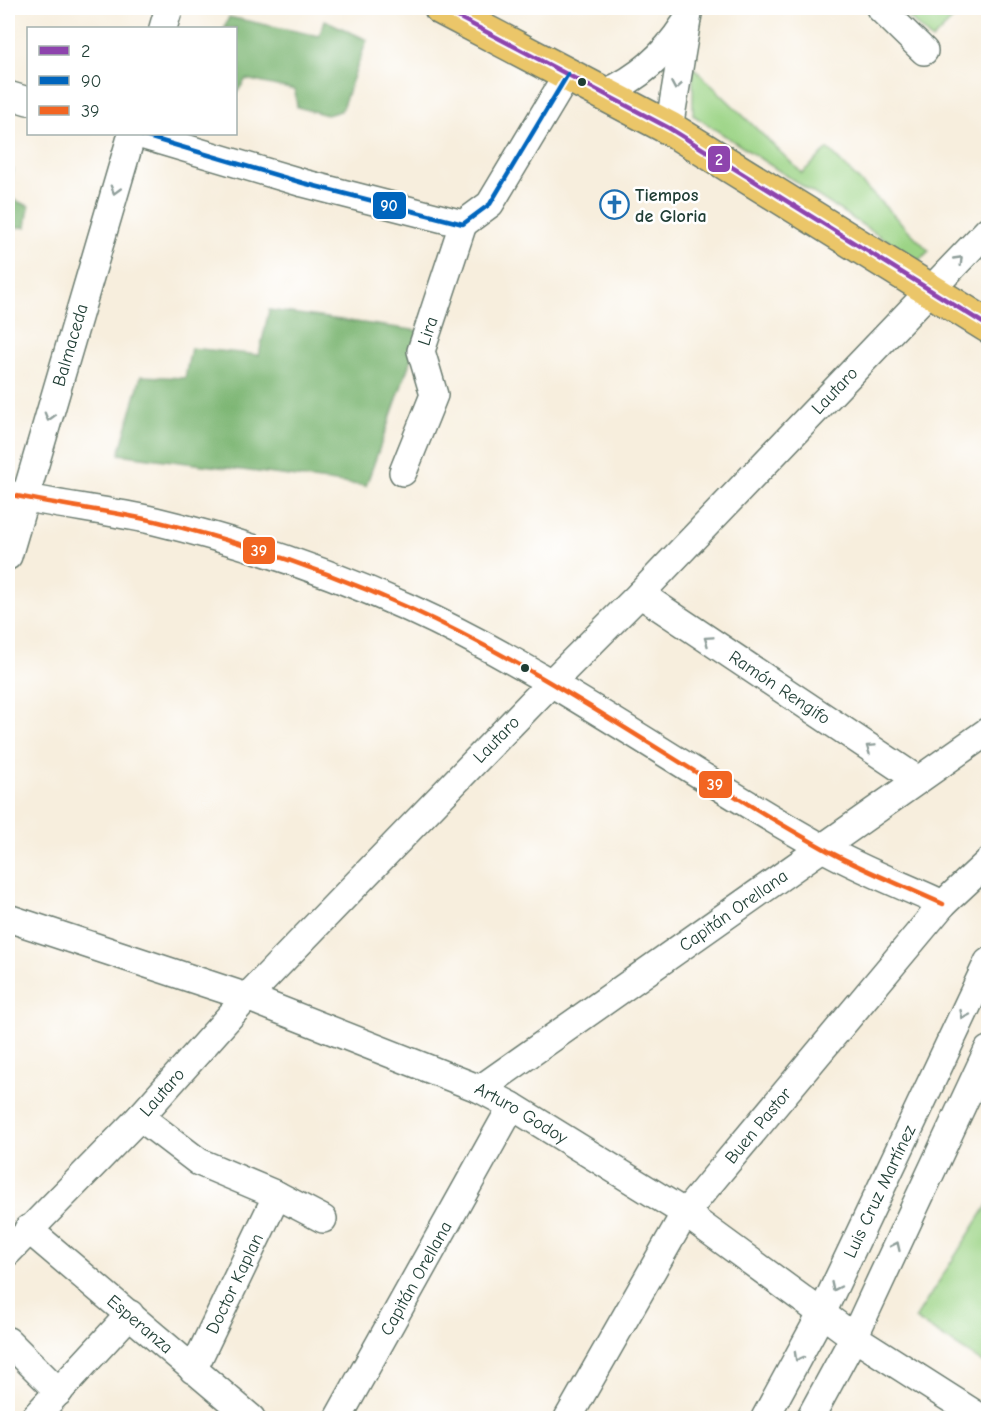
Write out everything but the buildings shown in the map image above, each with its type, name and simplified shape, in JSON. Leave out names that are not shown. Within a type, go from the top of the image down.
[{"type":"main road","points":[[441,8],[669,128],[988,326]]},
{"type":"street","points":[[163,27],[169,8]]},
{"type":"street","points":[[880,8],[924,51]]},
{"type":"street","points":[[605,93],[628,82],[664,53],[688,14]]},
{"type":"street","points":[[669,128],[688,14]]},
{"type":"street","points":[[141,135],[303,183],[463,224],[490,204],[568,74]]},
{"type":"street","points":[[8,95],[27,101]]},
{"type":"street","name":"Balmaceda","points":[[8,556],[16,496],[132,135]]},
{"type":"street","name":"Lira","points":[[404,472],[434,395],[421,351],[463,224]]},
{"type":"street","name":"Lautaro","points":[[8,1252],[140,1117],[247,997],[640,594],[988,230]]},
{"type":"street","points":[[16,496],[155,521],[219,538],[347,582],[410,609],[472,640],[550,684],[822,848],[942,904]]},
{"type":"street","name":"Ramón Rengifo","points":[[640,594],[918,780]]},
{"type":"street","name":"Capitán Orellana","points":[[480,1089],[988,731]]},
{"type":"street","name":"Buen Pastor","points":[[568,1419],[685,1213],[942,904],[988,862]]},
{"type":"street","name":"Arturo Godoy","points":[[8,918],[247,997],[480,1089],[512,1106],[685,1213],[854,1337],[981,1419]]},
{"type":"street","name":"Luis Cruz Martínez","points":[[765,1419],[822,1314],[988,962]]},
{"type":"street","name":"Luis Cruz Martínez","points":[[810,1419],[854,1337],[988,1050]]},
{"type":"street","name":"Capitán Orellana","points":[[338,1419],[512,1106]]},
{"type":"street","points":[[140,1117],[199,1162],[277,1195],[323,1219]]},
{"type":"street","name":"Doctor Kaplan","points":[[193,1370],[277,1195]]},
{"type":"street","name":"Esperanza","points":[[28,1230],[130,1314],[251,1419]]},
{"type":"street","points":[[34,1419],[130,1314]]},
{"type":"street","points":[[8,1341],[59,1392]]},
{"type":"green space","points":[[899,8],[964,8],[932,40]]},
{"type":"green space","points":[[229,17],[319,36],[325,20],[367,40],[341,111],[327,115],[297,107],[295,90],[246,79],[237,92],[237,27],[224,27]]},
{"type":"green space","points":[[693,67],[802,173],[828,149],[929,251],[918,261],[693,115]]},
{"type":"green space","points":[[8,165],[13,169],[9,198],[29,206],[26,227],[8,228]]},
{"type":"green space","points":[[269,310],[421,331],[366,486],[119,454],[141,376],[185,378],[191,348],[259,355]]},
{"type":"green space","points":[[988,1204],[988,1366],[915,1319]]},
{"type":"transit line","name":"2","points":[[441,8],[669,128],[988,326]]},
{"type":"transit line","name":"90","points":[[141,135],[303,183],[463,224],[490,204],[568,74]]},
{"type":"transit line","name":"39","points":[[8,494],[137,517],[220,538],[284,558],[378,594],[463,634],[515,662],[835,855],[943,904]]},
{"type":"place","name":"Tiempos de Gloria","points":[[614,205]]}]
